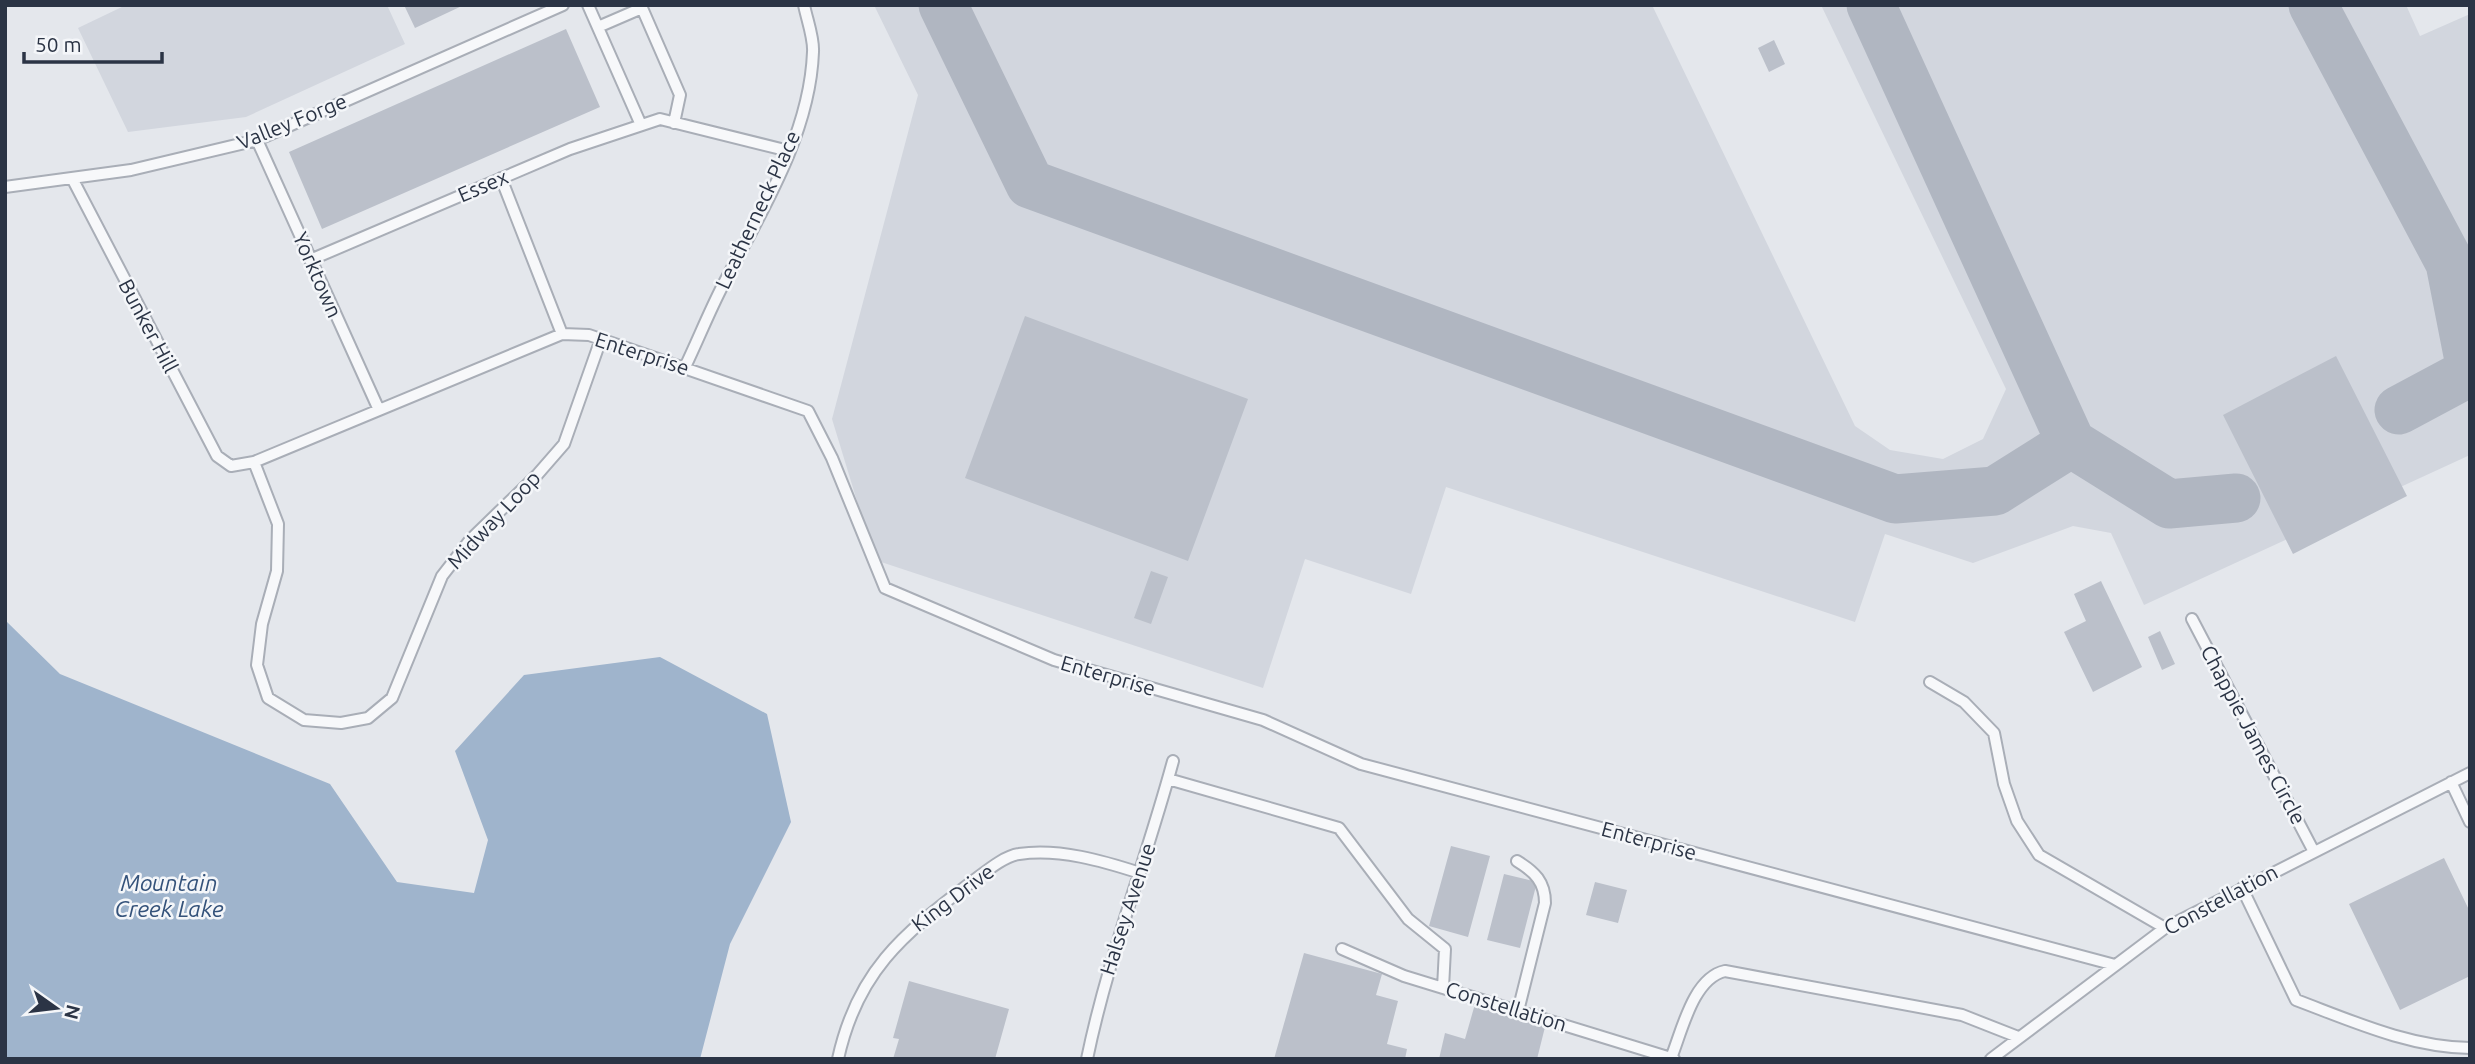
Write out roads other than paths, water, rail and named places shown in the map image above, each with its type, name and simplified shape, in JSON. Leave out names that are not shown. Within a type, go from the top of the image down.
[{"type":"lane","name":"Valley Forge","points":[[5,187],[73,180],[131,170],[257,140],[563,5]]},
{"type":"lane","points":[[588,5],[641,125]]},
{"type":"lane","name":"Leatherneck Place","points":[[685,367],[789,151],[803,109],[814,51],[804,5]]},
{"type":"lane","points":[[598,27],[642,8],[680,95],[674,123],[789,151]]},
{"type":"lane","name":"Essex","points":[[310,260],[570,149],[660,120],[674,123]]},
{"type":"lane","name":"Yorktown","points":[[257,140],[379,410]]},
{"type":"lane","points":[[501,178],[562,334]]},
{"type":"lane","name":"Bunker Hill","points":[[73,180],[217,456],[231,466]]},
{"type":"lane","name":"Enterprise","points":[[231,466],[254,461],[562,334],[589,335],[808,411],[832,458],[885,588],[1054,660],[1263,720],[1361,764],[2115,965]]},
{"type":"lane","name":"Midway Loop","points":[[254,461],[278,524],[277,571],[262,624],[257,665],[268,698],[304,720],[341,723],[368,718],[393,698],[442,576],[470,540],[537,475],[564,444],[601,340]]},
{"type":"lane","name":"Chappie James Circle","points":[[2192,619],[2314,850]]},
{"type":"lane","points":[[1930,682],[1964,702],[1994,733],[2004,784],[2017,821],[2039,855],[2165,928]]},
{"type":"lane","name":"Halsey Avenue","points":[[1087,1059],[1101,991],[1173,761]]},
{"type":"lane","name":"Constellation","points":[[1991,1059],[2165,928],[2470,773]]},
{"type":"lane","points":[[1168,779],[1339,828],[1408,919],[1445,949],[1443,988]]},
{"type":"lane","points":[[2451,782],[2470,822]]},
{"type":"lane","name":"King Drive","points":[[838,1059],[857,1006],[879,964],[900,938],[984,873],[1017,853],[1102,861],[1140,873]]},
{"type":"lane","points":[[1517,861],[1534,871],[1545,889],[1545,904],[1518,1011]]},
{"type":"lane","points":[[2242,888],[2296,1000],[2384,1033],[2435,1045],[2470,1048]]},
{"type":"lane","name":"Constellation","points":[[1342,949],[1404,976],[1672,1058]]},
{"type":"lane","points":[[1672,1058],[1696,997],[1710,977],[1725,971],[1962,1015],[2018,1037]]},
{"type":"water","name":"Mountain Creek Lake","points":[[5,620],[60,674],[330,784],[397,882],[474,893],[488,840],[455,751],[524,675],[660,657],[767,714],[791,822],[730,944],[700,1059],[5,1059]]}]
